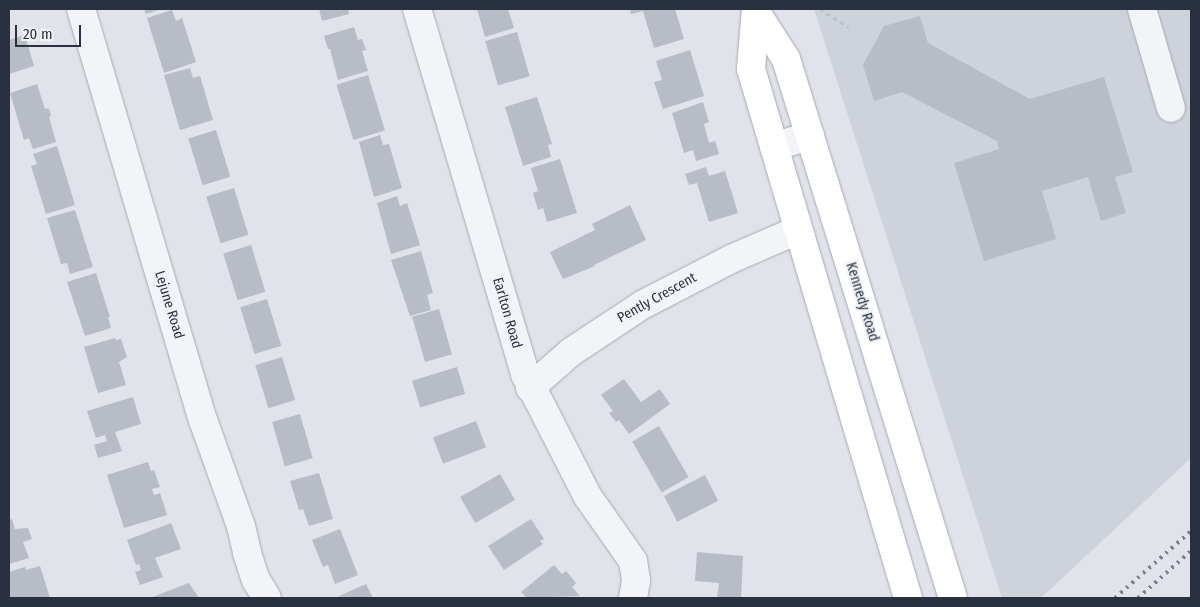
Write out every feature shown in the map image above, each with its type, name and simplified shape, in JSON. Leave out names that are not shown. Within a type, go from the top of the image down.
[{"type":"main road","name":"Kennedy Road","points":[[756,10],[786,59],[953,598]]},
{"type":"main road","name":"Kennedy Road","points":[[756,10],[751,70],[908,598]]},
{"type":"street","name":"Lejune Road","points":[[81,9],[204,420],[241,526],[256,580],[267,598]]},
{"type":"street","name":"Earlton Road","points":[[417,9],[530,388],[588,498],[633,561],[636,581],[633,598]]},
{"type":"street","points":[[1142,9],[1171,108]]},
{"type":"street","points":[[774,147],[810,135]]},
{"type":"street","name":"Pently Crescent","points":[[530,388],[578,347],[642,304],[731,259],[798,230]]},
{"type":"path","points":[[820,9],[849,26]]},
{"type":"shaded area","points":[[814,9],[1191,9],[1191,458],[1041,598],[1002,598]]},
{"type":"building","points":[[144,9],[162,9],[146,14]]},
{"type":"building","points":[[319,9],[348,9],[349,14],[322,21]]},
{"type":"building","points":[[477,9],[508,9],[514,28],[485,37]]},
{"type":"building","points":[[630,9],[675,9],[684,39],[654,48],[643,11],[631,14]]},
{"type":"building","points":[[172,10],[176,21],[182,18],[196,62],[164,73],[147,18]]},
{"type":"building","points":[[920,16],[928,43],[1030,99],[1104,77],[1133,172],[1115,177],[1126,213],[1101,221],[1088,177],[1042,191],[1056,239],[984,261],[954,163],[999,149],[997,141],[902,92],[874,101],[863,65],[884,26]]},
{"type":"building","points":[[354,27],[358,40],[362,39],[366,50],[362,51],[368,71],[338,80],[330,49],[328,49],[324,36]]},
{"type":"building","points":[[517,32],[530,76],[498,85],[485,41]]},
{"type":"building","points":[[25,35],[34,66],[9,74],[9,40]]},
{"type":"building","points":[[690,50],[704,96],[663,109],[654,82],[662,80],[656,61]]},
{"type":"building","points":[[190,68],[193,78],[200,76],[213,120],[180,130],[164,75]]},
{"type":"building","points":[[368,75],[385,130],[353,140],[336,85]]},
{"type":"building","points":[[37,84],[45,109],[49,108],[51,116],[49,117],[56,142],[33,149],[29,138],[24,140],[10,93]]},
{"type":"building","points":[[537,97],[552,144],[548,145],[551,157],[523,166],[505,107]]},
{"type":"building","points":[[703,102],[709,122],[704,124],[709,143],[715,141],[719,154],[696,161],[693,150],[684,153],[672,113]]},
{"type":"building","points":[[216,130],[230,177],[203,185],[188,138]]},
{"type":"building","points":[[380,135],[383,145],[389,144],[402,188],[374,197],[359,142]]},
{"type":"building","points":[[57,146],[75,205],[46,214],[31,166],[37,164],[33,154]]},
{"type":"building","points":[[560,159],[577,213],[547,222],[543,208],[538,210],[533,193],[538,191],[531,168]]},
{"type":"building","points":[[706,167],[709,176],[725,171],[738,213],[709,222],[697,183],[689,185],[685,174]]},
{"type":"building","points":[[234,188],[248,235],[221,243],[206,196]]},
{"type":"building","points":[[397,196],[400,206],[407,203],[420,245],[391,254],[377,203]]},
{"type":"building","points":[[630,205],[646,240],[595,266],[563,279],[550,252],[595,230],[592,224]]},
{"type":"building","points":[[75,210],[93,267],[70,274],[67,263],[61,264],[47,218]]},
{"type":"building","points":[[251,245],[265,292],[238,300],[223,253]]},
{"type":"building","points":[[421,251],[433,293],[427,295],[431,310],[410,316],[391,260]]},
{"type":"building","points":[[96,273],[110,317],[108,317],[111,328],[85,336],[67,282]]},
{"type":"building","points":[[267,299],[281,346],[255,354],[240,307]]},
{"type":"building","points":[[439,309],[452,354],[425,362],[412,317]]},
{"type":"building","points":[[115,338],[116,340],[121,339],[127,357],[119,362],[126,385],[98,393],[84,347]]},
{"type":"building","points":[[282,357],[295,400],[268,408],[255,365]]},
{"type":"building","points":[[457,367],[465,394],[420,408],[412,381]]},
{"type":"building","points":[[624,379],[641,402],[660,389],[670,404],[629,434],[619,420],[616,422],[609,413],[613,411],[601,395]]},
{"type":"building","points":[[133,397],[141,424],[115,432],[122,451],[98,458],[94,445],[107,441],[105,435],[96,438],[87,411]]},
{"type":"building","points":[[300,414],[313,458],[285,466],[272,422]]},
{"type":"building","points":[[476,421],[486,447],[443,464],[433,437]]},
{"type":"building","points":[[659,426],[688,477],[662,493],[632,441]]},
{"type":"building","points":[[148,462],[151,471],[154,470],[160,487],[152,489],[154,495],[160,493],[167,515],[124,528],[107,475]]},
{"type":"building","points":[[319,473],[333,519],[309,526],[303,509],[299,510],[290,481]]},
{"type":"building","points":[[500,474],[515,500],[475,523],[460,497]]},
{"type":"building","points":[[705,475],[718,501],[677,522],[664,496]]},
{"type":"building","points":[[12,519],[15,529],[28,528],[32,539],[23,542],[29,558],[9,564],[9,520]]},
{"type":"building","points":[[531,519],[544,539],[540,541],[543,544],[504,570],[488,546]]},
{"type":"building","points":[[171,523],[181,549],[155,558],[163,577],[140,585],[135,572],[141,570],[139,564],[136,565],[127,540]]},
{"type":"building","points":[[340,529],[358,575],[335,584],[328,565],[323,567],[312,540]]},
{"type":"building","points":[[697,552],[743,556],[741,598],[717,598],[719,583],[695,581]]},
{"type":"building","points":[[554,565],[562,574],[566,571],[576,583],[572,587],[580,596],[527,598],[521,592]]},
{"type":"building","points":[[40,566],[50,598],[9,598],[9,572],[25,567],[26,570]]},
{"type":"building","points":[[189,583],[199,598],[150,598]]},
{"type":"building","points":[[366,584],[373,598],[340,598],[339,596]]},
{"type":"railway","points":[[1115,598],[1191,531]]},
{"type":"railway","points":[[1138,598],[1191,551]]}]
